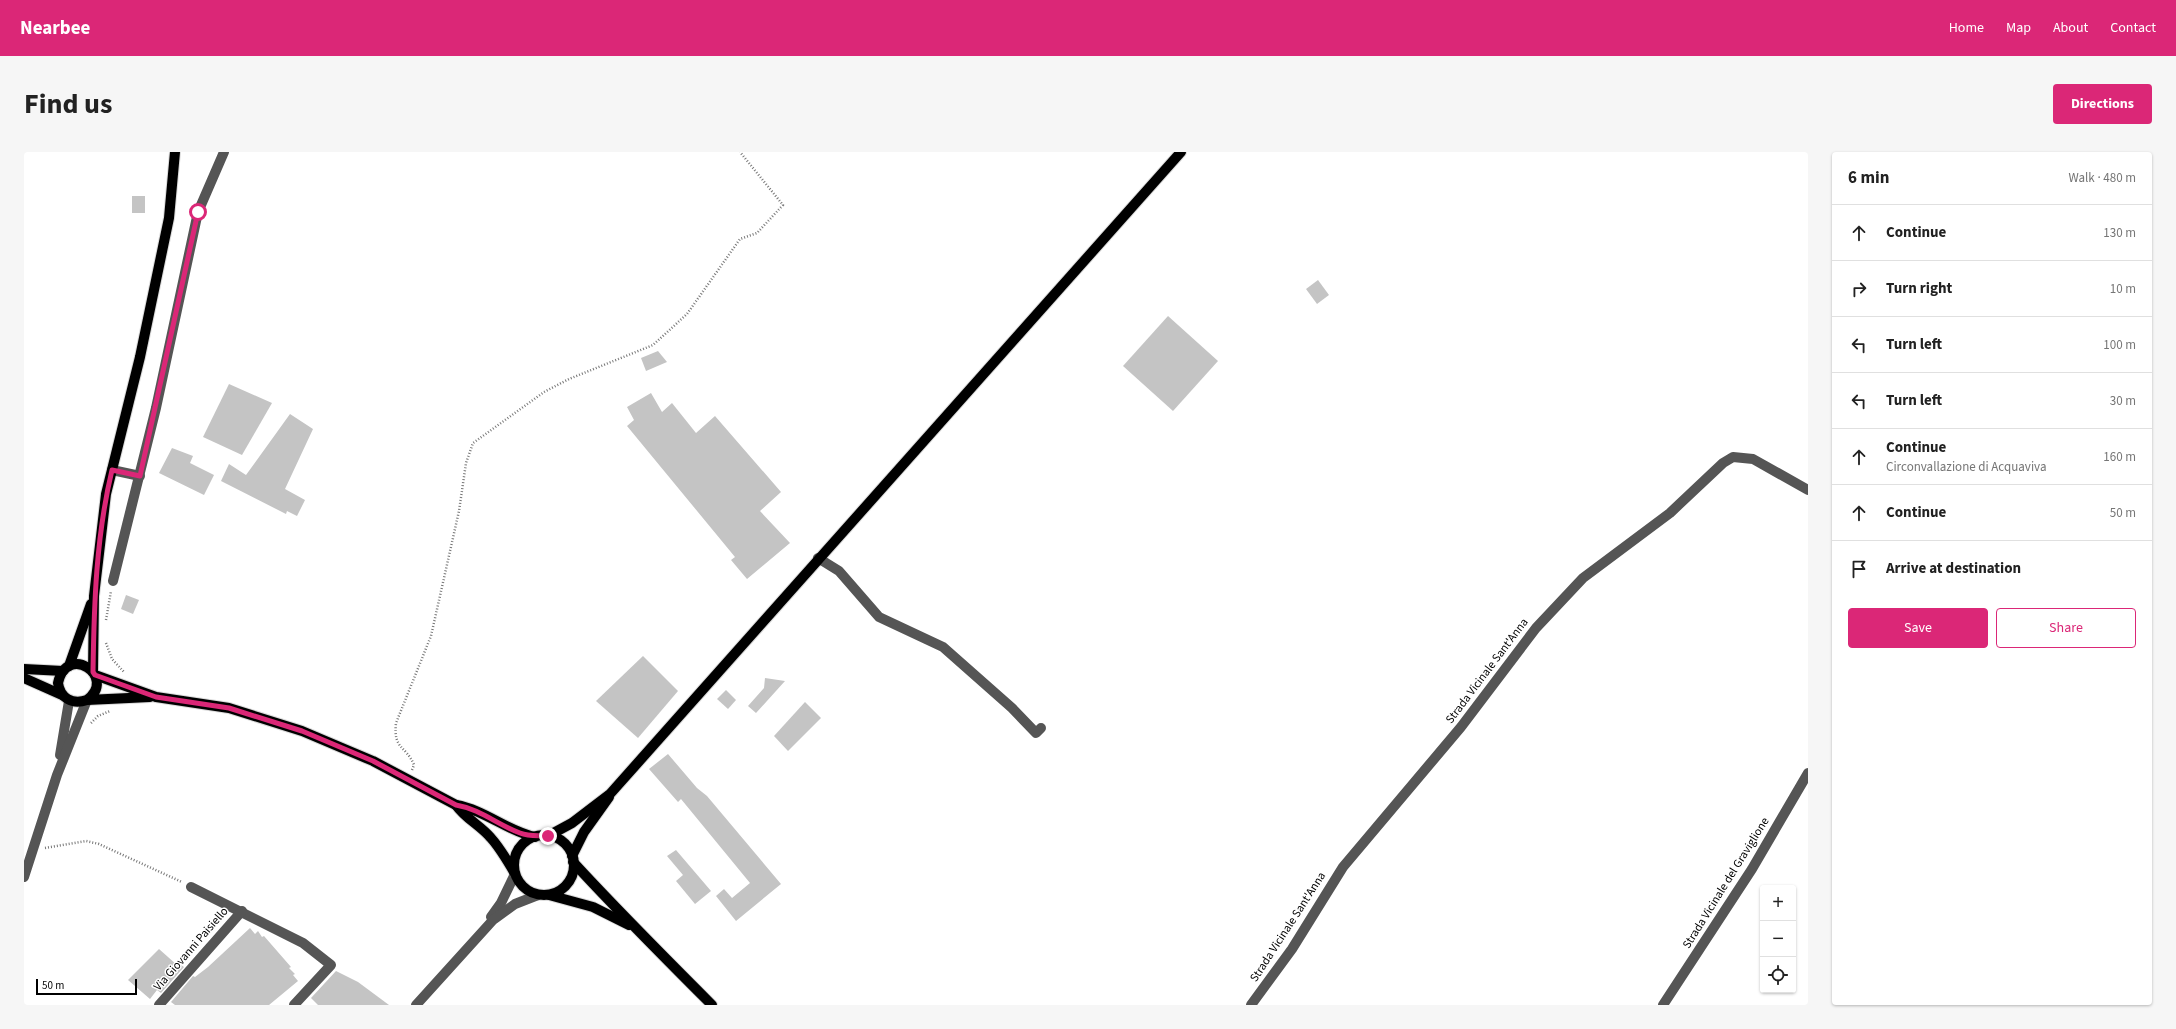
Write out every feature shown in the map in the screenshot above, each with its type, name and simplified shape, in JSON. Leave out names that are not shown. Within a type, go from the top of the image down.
[{"type":"main road","points":[[86,700],[95,692],[94,596],[105,501],[140,357],[169,218],[175,152]]},
{"type":"main road","points":[[24,678],[66,698],[81,702],[86,700],[156,697],[229,708],[302,731],[367,758],[456,805],[470,807],[521,834],[535,837],[548,836],[572,823],[610,794],[818,558],[1181,152]]},
{"type":"main road","points":[[66,698],[58,682],[66,668],[94,596]]},
{"type":"main road","points":[[24,669],[66,668],[82,664],[94,673],[156,697]]},
{"type":"main road","points":[[549,895],[561,889],[570,879],[573,859],[584,832],[602,808],[610,794]]},
{"type":"main road","points":[[456,805],[464,816],[479,826],[491,838],[524,888],[538,895],[549,895],[593,907],[633,927]]},
{"type":"main road","points":[[548,836],[563,843],[573,859],[633,927],[712,1005]]},
{"type":"main road","points":[[515,873],[514,864],[518,850],[528,840],[535,837]]},
{"type":"street","points":[[113,581],[140,476],[198,212],[224,152]]},
{"type":"street","name":"Strada Vicinale Sant'Anna","points":[[1251,1005],[1292,950],[1342,867],[1461,728],[1536,628],[1583,578],[1670,513],[1723,463],[1733,457],[1753,459],[1808,490]]},
{"type":"street","points":[[112,470],[140,476]]},
{"type":"street","points":[[818,558],[839,571],[879,617],[943,647],[1012,708],[1036,733],[1041,728]]},
{"type":"street","points":[[57,775],[66,698]]},
{"type":"street","points":[[24,877],[57,775],[86,700]]},
{"type":"street","name":"Strada Vicinale del Graviglione","points":[[1663,1005],[1752,869],[1808,773]]},
{"type":"street","points":[[476,938],[501,903],[515,873]]},
{"type":"street","points":[[191,887],[242,911],[303,943],[330,965],[294,1005]]},
{"type":"street","points":[[416,1005],[493,920],[515,904],[538,895]]},
{"type":"street","name":"Via Giovanni Paisiello","points":[[159,1005],[242,911]]},
{"type":"path","points":[[407,779],[414,765],[411,757],[398,743],[395,736],[396,723],[431,636],[460,511],[466,463],[473,443],[544,392],[569,379],[653,345],[686,314],[740,239],[758,234],[783,205],[740,152]]},
{"type":"path","points":[[86,727],[98,716],[113,710]]},
{"type":"path","points":[[34,845],[52,848],[86,841],[99,844],[191,887]]},
{"type":"building","points":[[132,196],[145,196],[145,213],[132,213]]},
{"type":"building","points":[[1318,280],[1329,295],[1317,304],[1306,289]]},
{"type":"building","points":[[1168,316],[1218,361],[1173,411],[1123,366]]},
{"type":"building","points":[[658,351],[667,362],[646,371],[641,358]]},
{"type":"building","points":[[229,384],[272,403],[242,455],[203,437]]},
{"type":"building","points":[[651,393],[662,412],[672,403],[696,433],[715,416],[781,492],[760,511],[790,543],[747,579],[731,560],[735,557],[627,426],[634,420],[627,407]]},
{"type":"building","points":[[290,414],[313,429],[285,489],[305,500],[297,516],[287,511],[286,514],[221,481],[229,464],[246,475]]},
{"type":"building","points":[[172,448],[193,456],[190,463],[214,475],[204,495],[159,473]]},
{"type":"building","points":[[126,595],[139,600],[133,614],[121,609]]},
{"type":"building","points":[[643,656],[678,691],[638,738],[596,701]]},
{"type":"building","points":[[765,678],[785,681],[756,713],[748,706],[764,688]]},
{"type":"building","points":[[726,690],[736,700],[728,709],[717,699]]},
{"type":"building","points":[[805,702],[821,718],[788,751],[774,736]]},
{"type":"building","points":[[668,754],[697,788],[707,796],[781,884],[736,921],[716,896],[724,889],[732,898],[750,883],[681,799],[678,802],[649,769]]},
{"type":"building","points":[[676,850],[711,891],[695,904],[676,881],[683,875],[667,856]]},
{"type":"building","points":[[250,928],[255,934],[258,931],[262,937],[264,936],[291,967],[289,968],[295,974],[293,975],[298,981],[269,1005],[175,1005],[171,1002],[193,976],[195,977],[208,967]]},
{"type":"building","points":[[159,949],[177,965],[178,963],[184,967],[161,993],[157,990],[150,999],[128,980]]},
{"type":"building","points":[[336,971],[358,982],[389,1005],[318,1005],[311,998]]},
{"type":"route","points":[[198,212],[140,476],[112,470],[106,494],[98,551],[94,596],[93,672],[95,675],[156,697],[229,708],[302,731],[341,746],[373,761],[456,805],[470,807],[521,834],[535,837],[548,836]]}]
